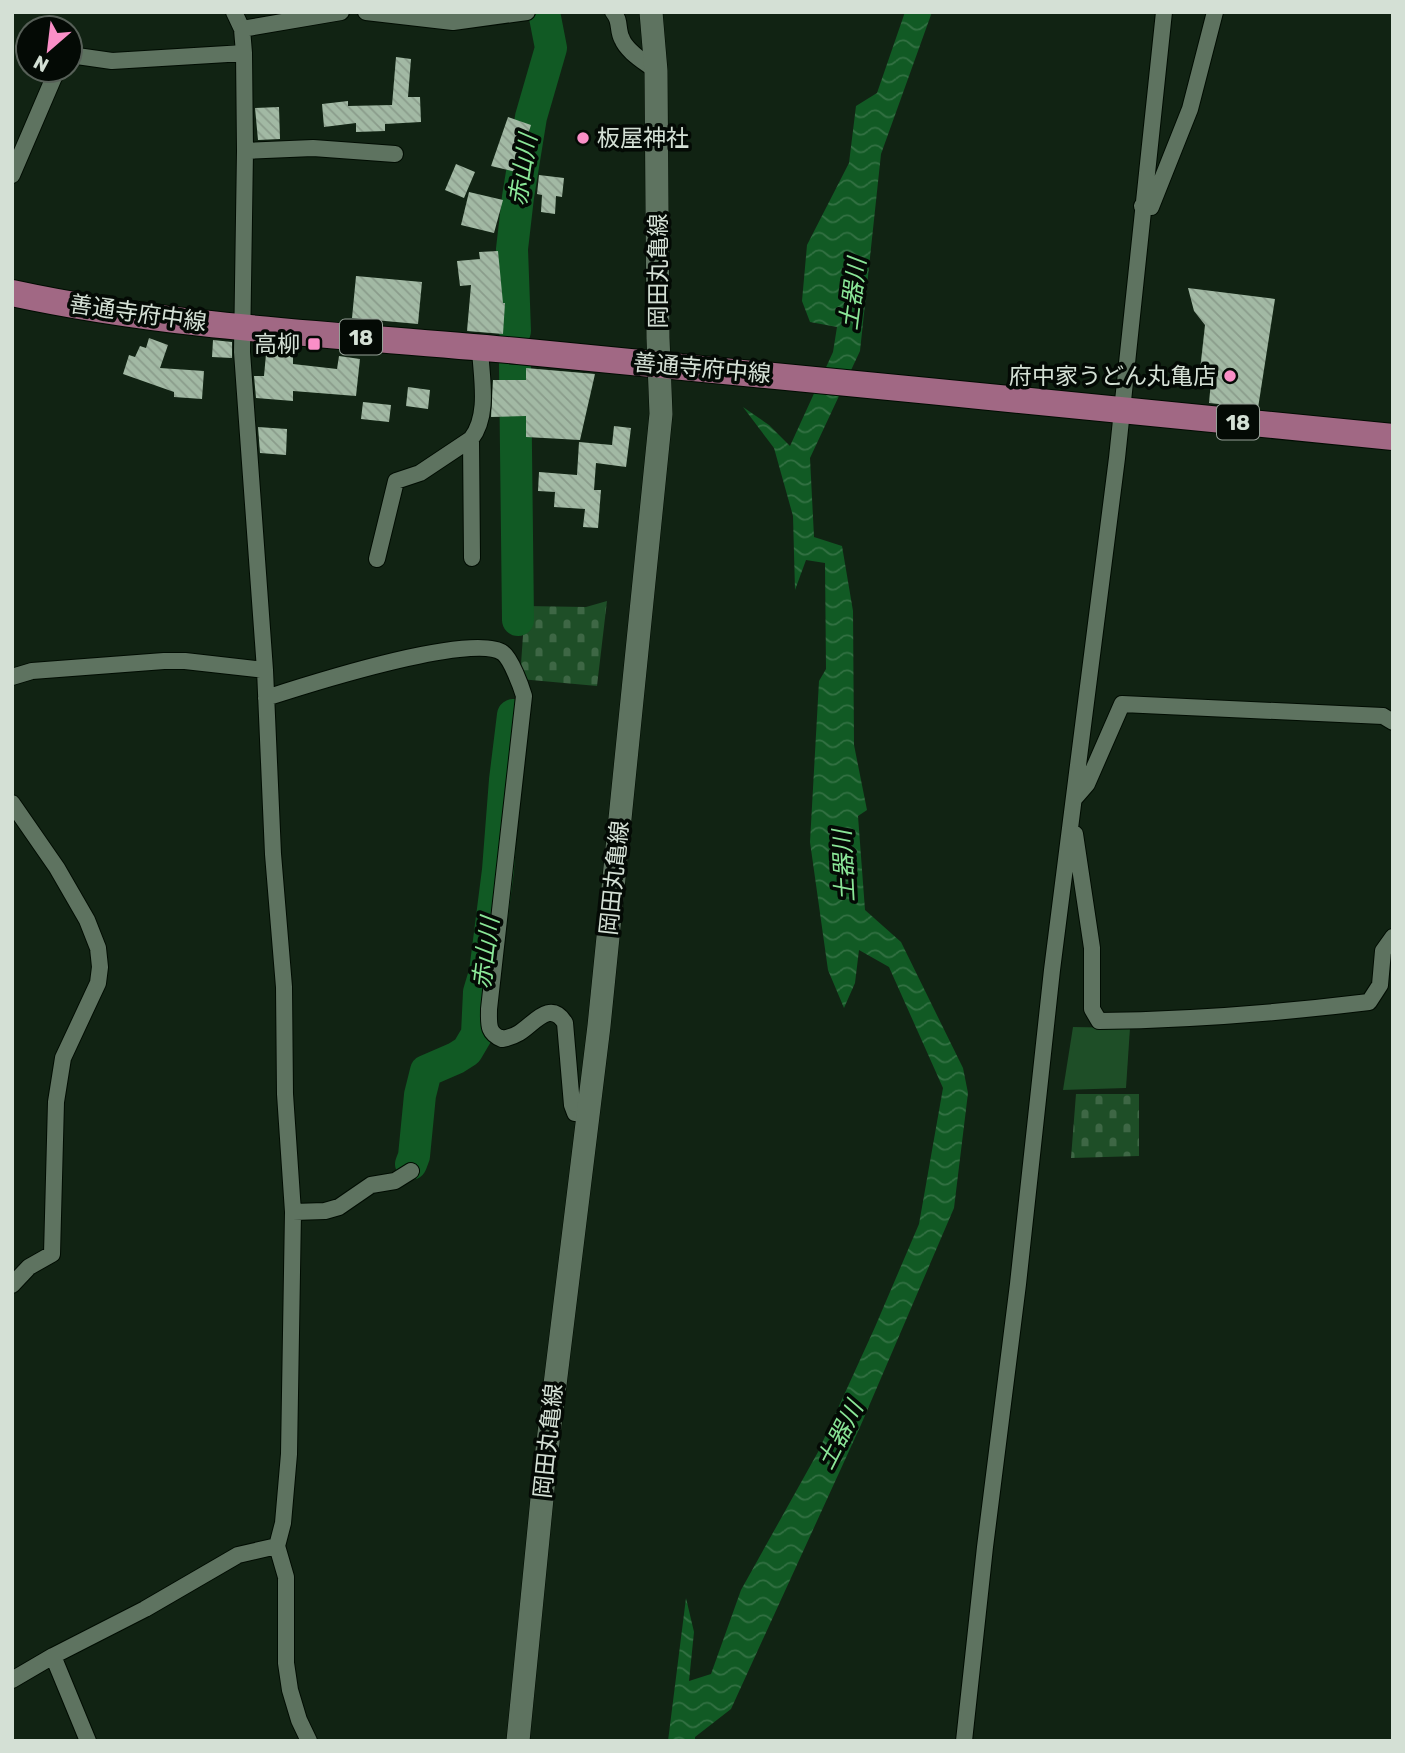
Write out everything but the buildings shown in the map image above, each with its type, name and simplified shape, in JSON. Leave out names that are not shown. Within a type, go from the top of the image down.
[{"type":"main road","name":"岡田丸亀線","points":[[518,1741],[546,1458],[599,1026],[662,414],[656,71],[651,12]]},
{"type":"main road","name":"善通寺府中線","points":[[12,293],[128,314],[243,327],[712,369],[1393,437]]},
{"type":"street","points":[[234,12],[242,29],[244,53],[242,352],[265,670],[273,854],[284,987],[285,1094],[293,1212],[289,1454],[283,1523],[277,1546],[286,1577],[286,1662],[290,1690],[309,1741]]},
{"type":"street","points":[[242,29],[341,12]]},
{"type":"street","points":[[366,12],[453,22],[527,12]]},
{"type":"street","points":[[613,12],[618,17],[622,40],[632,52],[656,71]]},
{"type":"street","points":[[964,1741],[1073,807],[1117,458],[1164,12]]},
{"type":"street","points":[[1142,206],[1151,207],[1190,109],[1215,12]]},
{"type":"street","points":[[84,57],[112,61],[244,53]]},
{"type":"street","points":[[12,175],[51,84]]},
{"type":"street","points":[[245,151],[313,148],[395,155]]},
{"type":"street","points":[[377,559],[396,481],[420,473],[471,439],[477,431],[482,418],[480,348]]},
{"type":"street","points":[[471,439],[472,558]]},
{"type":"street","points":[[266,698],[382,663],[432,653],[495,649],[505,654],[524,696],[489,1027],[493,1035],[502,1039],[517,1034],[542,1015],[552,1012],[560,1015],[565,1023],[572,1105],[575,1112],[587,1114]]},
{"type":"street","points":[[12,677],[32,671],[164,661],[265,670]]},
{"type":"street","points":[[1393,722],[1383,716],[1122,704],[1087,784],[1073,807],[1092,948],[1092,1009],[1099,1021],[1261,1015],[1369,1002],[1380,985],[1383,951],[1393,937]]},
{"type":"street","points":[[12,803],[34,832],[87,920],[98,948],[100,967],[93,997],[64,1058],[59,1077],[52,1254],[29,1267],[12,1285]]},
{"type":"street","points":[[293,1212],[339,1208],[371,1185],[395,1181],[411,1171]]},
{"type":"street","points":[[12,1680],[239,1555],[277,1546]]},
{"type":"street","points":[[53,1656],[88,1741]]},
{"type":"green space","points":[[607,601],[597,686],[520,679],[525,606],[586,607]]},
{"type":"green space","points":[[1073,1027],[1130,1028],[1126,1088],[1063,1090]]},
{"type":"green space","points":[[1076,1094],[1139,1094],[1139,1156],[1071,1158]]},
{"type":"water","name":"土器川","points":[[905,12],[932,12],[881,154],[860,351],[810,458],[814,537],[842,546],[853,611],[854,745],[867,810],[858,816],[865,910],[901,942],[963,1068],[968,1093],[954,1208],[860,1427],[731,1709],[695,1737],[695,1741],[668,1741],[686,1598],[694,1632],[689,1681],[711,1674],[741,1590],[818,1452],[875,1327],[919,1224],[943,1088],[889,967],[859,950],[855,983],[844,1008],[828,970],[810,842],[819,681],[826,669],[825,563],[806,560],[795,590],[793,516],[774,448],[743,407],[769,425],[790,446],[833,352],[837,327],[810,322],[802,301],[807,245],[849,163],[856,106],[877,93]]},
{"type":"waterway","name":"赤山川","points":[[515,331],[512,249],[531,117],[551,48],[544,12]]},
{"type":"waterway","name":"赤山川","points":[[515,364],[518,620]]},
{"type":"waterway","name":"赤山川","points":[[411,1164],[420,1095],[426,1071],[467,1051],[477,1034],[479,992],[485,972],[498,870],[513,715]]},
{"type":"place","name":"板屋神社","points":[[583,138]]},
{"type":"place","name":"高柳","points":[[314,344]]},
{"type":"place","name":"府中家うどん丸亀店","points":[[1230,376]]}]
